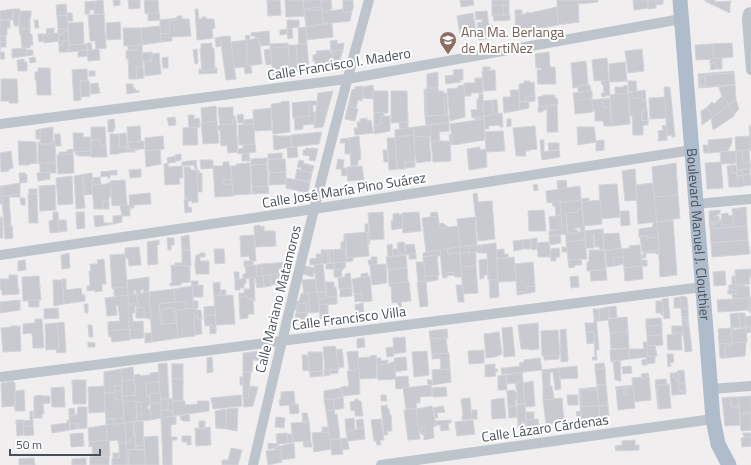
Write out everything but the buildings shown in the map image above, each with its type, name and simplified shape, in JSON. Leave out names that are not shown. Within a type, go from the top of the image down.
[{"type":"main road","name":"Boulevard Manuel J. Clouthier","points":[[680,0],[713,418],[718,444],[729,465]]},
{"type":"street","name":"Calle Mariano Matamoros","points":[[253,465],[314,209],[369,0]]},
{"type":"street","points":[[750,12],[747,19],[751,70]]},
{"type":"street","name":"Calle Francisco I. Madero","points":[[0,124],[347,79],[681,19]]},
{"type":"street","name":"Calle José María Pino Suárez","points":[[0,255],[314,209],[692,150]]},
{"type":"street","points":[[696,204],[751,199]]},
{"type":"street","name":"Calle Francisco Villa","points":[[0,377],[702,287]]},
{"type":"street","points":[[711,389],[751,386]]},
{"type":"street","name":"Calle Lázaro Cárdenas","points":[[380,465],[713,418]]},
{"type":"place","name":"Ana Ma. Berlanga de MartiNez","points":[[448,55]]}]
